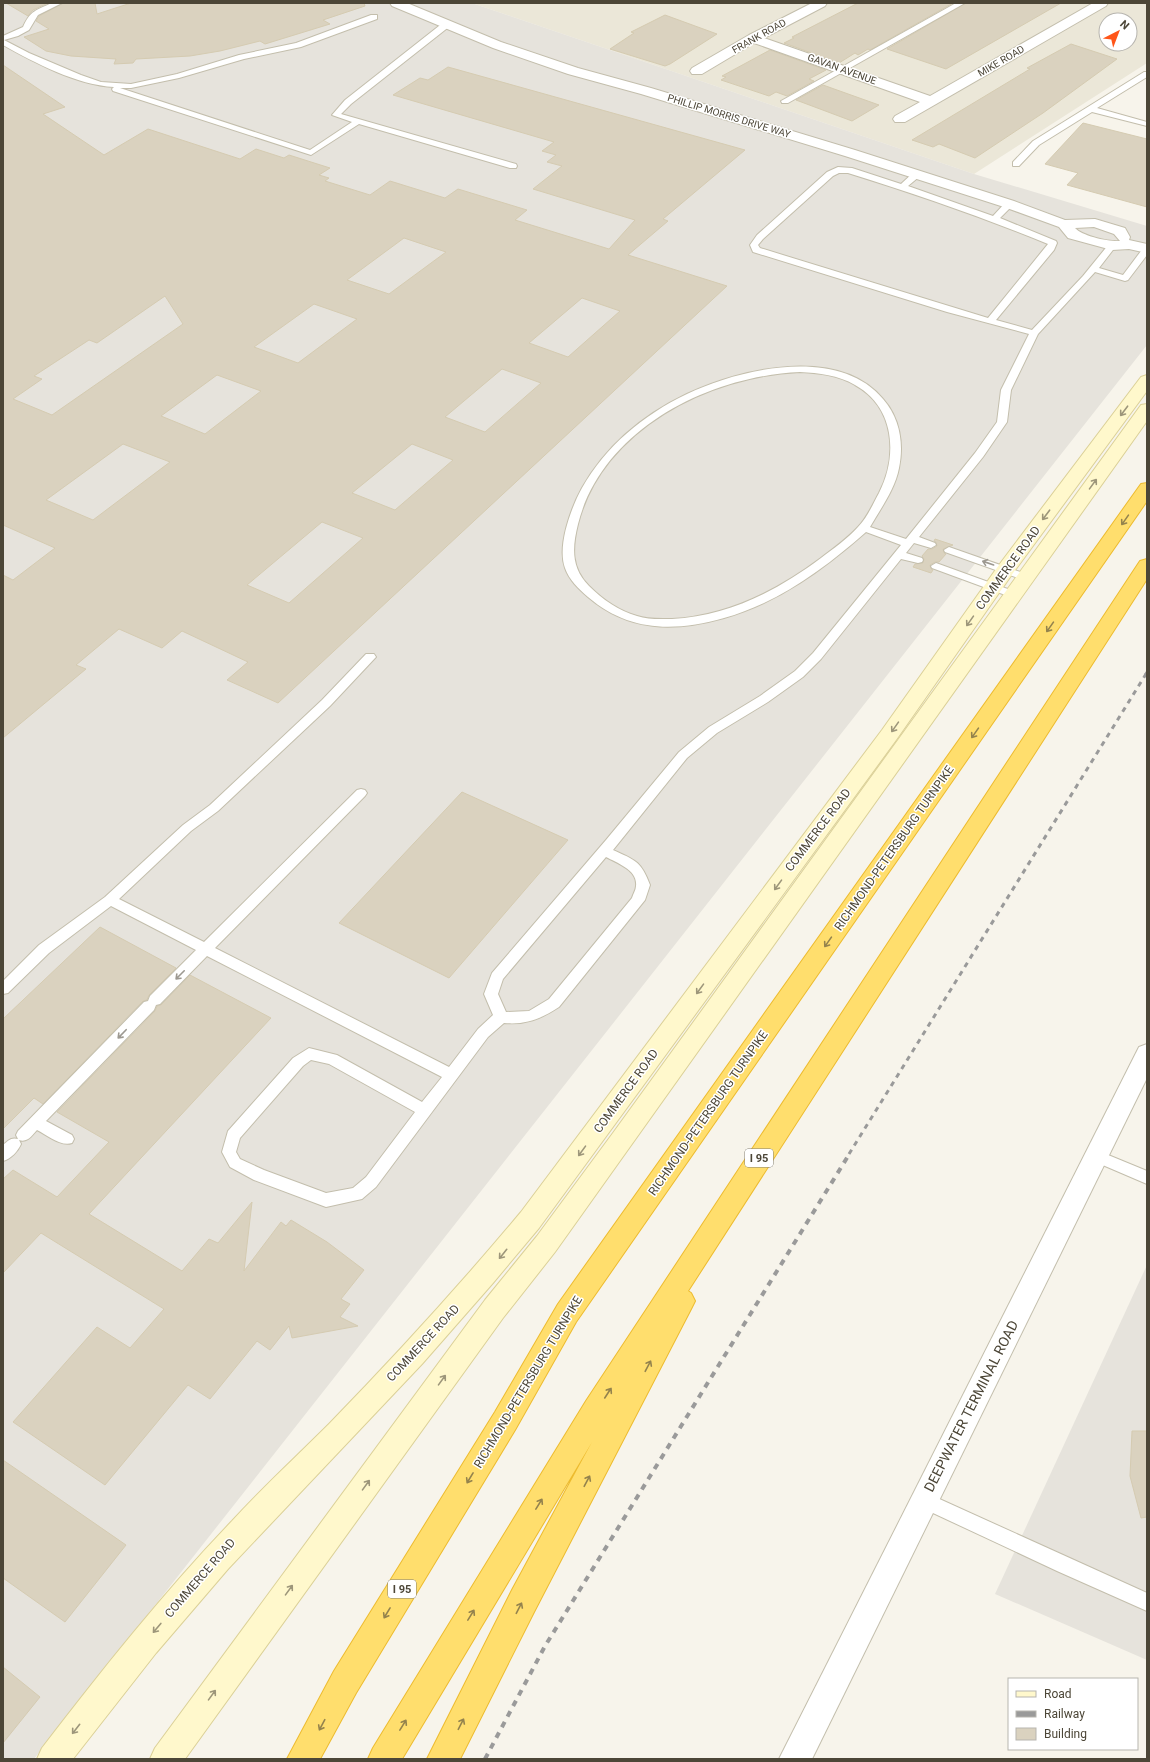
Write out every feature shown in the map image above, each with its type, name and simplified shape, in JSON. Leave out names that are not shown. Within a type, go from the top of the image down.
[{"type":"highway","name":"RICHMOND-PETERSBURG TURNPIKE","points":[[303,1759],[344,1682],[505,1421],[568,1313],[1147,488]]},
{"type":"highway","name":"I 95","points":[[384,1759],[596,1410],[1147,565]]},
{"type":"highway","points":[[443,1759],[523,1602],[754,1167]]},
{"type":"main road","name":"COMMERCE ROAD","points":[[166,1759],[494,1309],[574,1206],[861,809],[1009,582],[1147,380]]},
{"type":"main road","name":"COMMERCE ROAD","points":[[53,1759],[191,1587],[243,1530],[425,1342],[470,1293],[530,1220],[889,735],[1147,409]]},
{"type":"street","name":"PHILLIP MORRIS DRIVE WAY","points":[[396,3],[497,46],[573,71],[661,96],[917,174],[1009,204],[1064,224],[1081,224],[1122,243]]},
{"type":"street","name":"FRANK ROAD","points":[[697,71],[753,38],[822,3]]},
{"type":"street","name":"MIKE ROAD","points":[[900,119],[1102,3]]},
{"type":"street","name":"GAVAN AVENUE","points":[[753,38],[930,101]]},
{"type":"street","name":"PHILLIP MORRIS DRIVE WAY","points":[[1064,224],[1073,235],[1122,243],[1147,249]]},
{"type":"street","name":"DEEPWATER TERMINAL ROAD","points":[[795,1759],[1147,1054]]},
{"type":"lane","points":[[3,38],[26,28],[31,17],[35,13],[58,3]]},
{"type":"lane","points":[[785,101],[840,69],[961,3]]},
{"type":"lane","points":[[100,84],[131,86],[179,76],[242,57],[298,45],[374,17]]},
{"type":"lane","points":[[447,24],[348,102],[336,116],[513,166]]},
{"type":"lane","points":[[3,42],[53,66],[100,84],[311,153],[358,122]]},
{"type":"lane","points":[[1016,164],[1036,143],[1147,74]]},
{"type":"lane","points":[[1090,109],[1147,124]]},
{"type":"lane","points":[[990,321],[1051,248],[1053,243],[994,219],[902,187],[849,170],[838,170],[830,174],[754,244],[756,250],[990,321],[1034,333]]},
{"type":"lane","points":[[902,187],[917,174]]},
{"type":"lane","points":[[994,219],[1009,204]]},
{"type":"lane","points":[[501,1017],[491,994],[497,977],[683,755],[713,730],[764,699],[799,674],[817,656],[979,455],[1002,422],[1006,390],[1034,333],[1093,269],[1122,243]]},
{"type":"lane","points":[[1093,269],[1125,278],[1147,249]]},
{"type":"lane","points":[[800,369],[835,373],[857,381],[877,396],[888,410],[895,427],[896,442],[893,469],[880,499],[864,528],[835,555],[770,597],[721,615],[676,622],[637,620],[606,606],[584,588],[570,566],[568,540],[576,510],[594,474],[621,442],[655,416],[692,395],[724,383],[768,373],[800,369]]},
{"type":"lane","points":[[864,528],[931,545]]},
{"type":"lane","points":[[949,550],[1009,582]]},
{"type":"lane","points":[[898,554],[918,560]]},
{"type":"lane","points":[[936,566],[1009,582]]},
{"type":"lane","points":[[3,988],[44,949],[110,900],[187,828],[214,808],[326,703],[370,657]]},
{"type":"lane","points":[[3,1155],[361,793]]},
{"type":"lane","points":[[425,1110],[332,1059],[309,1054],[298,1062],[233,1135],[229,1152],[235,1163],[259,1175],[326,1200],[357,1194],[371,1182],[483,1033],[501,1017],[520,1019],[538,1014],[554,1003],[638,900],[643,885],[638,871],[627,862],[604,851]]},
{"type":"lane","points":[[110,900],[452,1075]]},
{"type":"lane","points":[[36,1122],[67,1139]]},
{"type":"lane","points":[[1096,1156],[1147,1178]]},
{"type":"lane","points":[[924,1500],[1063,1565],[1147,1602]]},
{"type":"shaded area","points":[[3,3],[472,3],[974,174],[1147,226],[1147,345],[34,1759],[3,1759]]},
{"type":"shaded area","points":[[472,3],[1147,3],[1147,63],[974,174]]},
{"type":"shaded area","points":[[1147,1265],[1147,1660],[995,1594]]},
{"type":"building","points":[[6,3],[48,3],[33,10],[28,16]]},
{"type":"building","points":[[63,3],[95,3],[97,14],[131,3],[364,3],[365,6],[323,20],[330,24],[265,44],[260,41],[220,51],[190,56],[136,59],[133,63],[114,64],[116,59],[71,56],[46,51],[24,37],[49,29],[36,21],[39,16]]},
{"type":"building","points":[[858,3],[953,3],[870,50],[868,49],[858,55],[855,53],[839,63],[784,43],[794,38],[792,37]]},
{"type":"building","points":[[966,3],[1061,3],[946,69],[887,49]]},
{"type":"building","points":[[665,15],[717,34],[665,66],[610,49],[634,33],[631,32]]},
{"type":"building","points":[[1071,44],[1117,59],[1043,113],[975,158],[939,144],[933,147],[912,140],[1030,69],[1027,68]]},
{"type":"building","points":[[770,50],[826,70],[809,79],[814,81],[787,96],[776,92],[769,96],[721,80],[726,77],[722,76]]},
{"type":"building","points":[[3,65],[65,107],[43,114],[104,155],[148,129],[240,159],[256,149],[284,158],[289,155],[330,168],[319,175],[329,178],[325,181],[370,195],[390,181],[445,198],[458,189],[527,210],[515,220],[609,249],[635,220],[533,189],[562,166],[547,162],[556,155],[542,151],[554,142],[393,95],[420,78],[428,80],[448,67],[745,150],[663,219],[668,221],[628,255],[727,286],[278,703],[227,680],[248,662],[182,631],[162,648],[119,629],[76,665],[86,669],[3,738],[3,575],[13,580],[55,548],[3,525]],"holes":[[[404,238],[446,252],[389,294],[347,280]],[[165,296],[183,324],[52,415],[13,399],[42,379],[34,376],[89,340],[97,343]],[[582,298],[620,311],[568,357],[529,343]],[[314,304],[357,319],[298,363],[254,347]],[[502,369],[541,383],[485,432],[445,417]],[[217,375],[261,391],[205,434],[161,416]],[[123,444],[170,462],[93,520],[46,500]],[[412,444],[453,460],[395,510],[352,493]],[[322,522],[363,538],[289,603],[247,585]]]},
{"type":"building","points":[[823,85],[879,105],[852,121],[796,100]]},
{"type":"building","points":[[1083,123],[1147,139],[1147,207],[1067,185],[1078,173],[1045,164]]},
{"type":"building","points":[[935,539],[953,545],[943,549],[944,553],[946,554],[939,562],[935,562],[930,565],[931,569],[933,570],[931,573],[913,567],[915,564],[923,563],[924,559],[922,556],[928,549],[932,549],[937,546],[936,542],[934,541]]},
{"type":"building","points":[[462,792],[568,840],[449,978],[339,923]]},
{"type":"building","points":[[100,927],[176,968],[149,995],[147,1000],[143,1001],[43,1104],[34,1098],[3,1129],[3,1019]]},
{"type":"building","points":[[190,975],[271,1018],[89,1214],[182,1271],[209,1239],[218,1243],[252,1202],[244,1271],[281,1222],[286,1226],[291,1220],[327,1242],[364,1270],[341,1299],[350,1304],[340,1317],[358,1326],[292,1338],[289,1326],[270,1350],[257,1341],[210,1399],[188,1385],[105,1485],[13,1422],[97,1327],[130,1348],[164,1309],[41,1233],[3,1273],[3,1179],[13,1170],[57,1197],[109,1142],[57,1112],[155,1011],[157,1006],[161,1005]]},
{"type":"building","points":[[1132,1431],[1147,1431],[1147,1517],[1141,1518],[1130,1476]]},
{"type":"building","points":[[3,1460],[126,1545],[65,1622],[3,1578]]},
{"type":"building","points":[[3,1667],[40,1697],[3,1743]]},
{"type":"railway","points":[[849,1154],[1146,674]]},
{"type":"railway","points":[[485,1759],[545,1646],[850,1153]]}]
